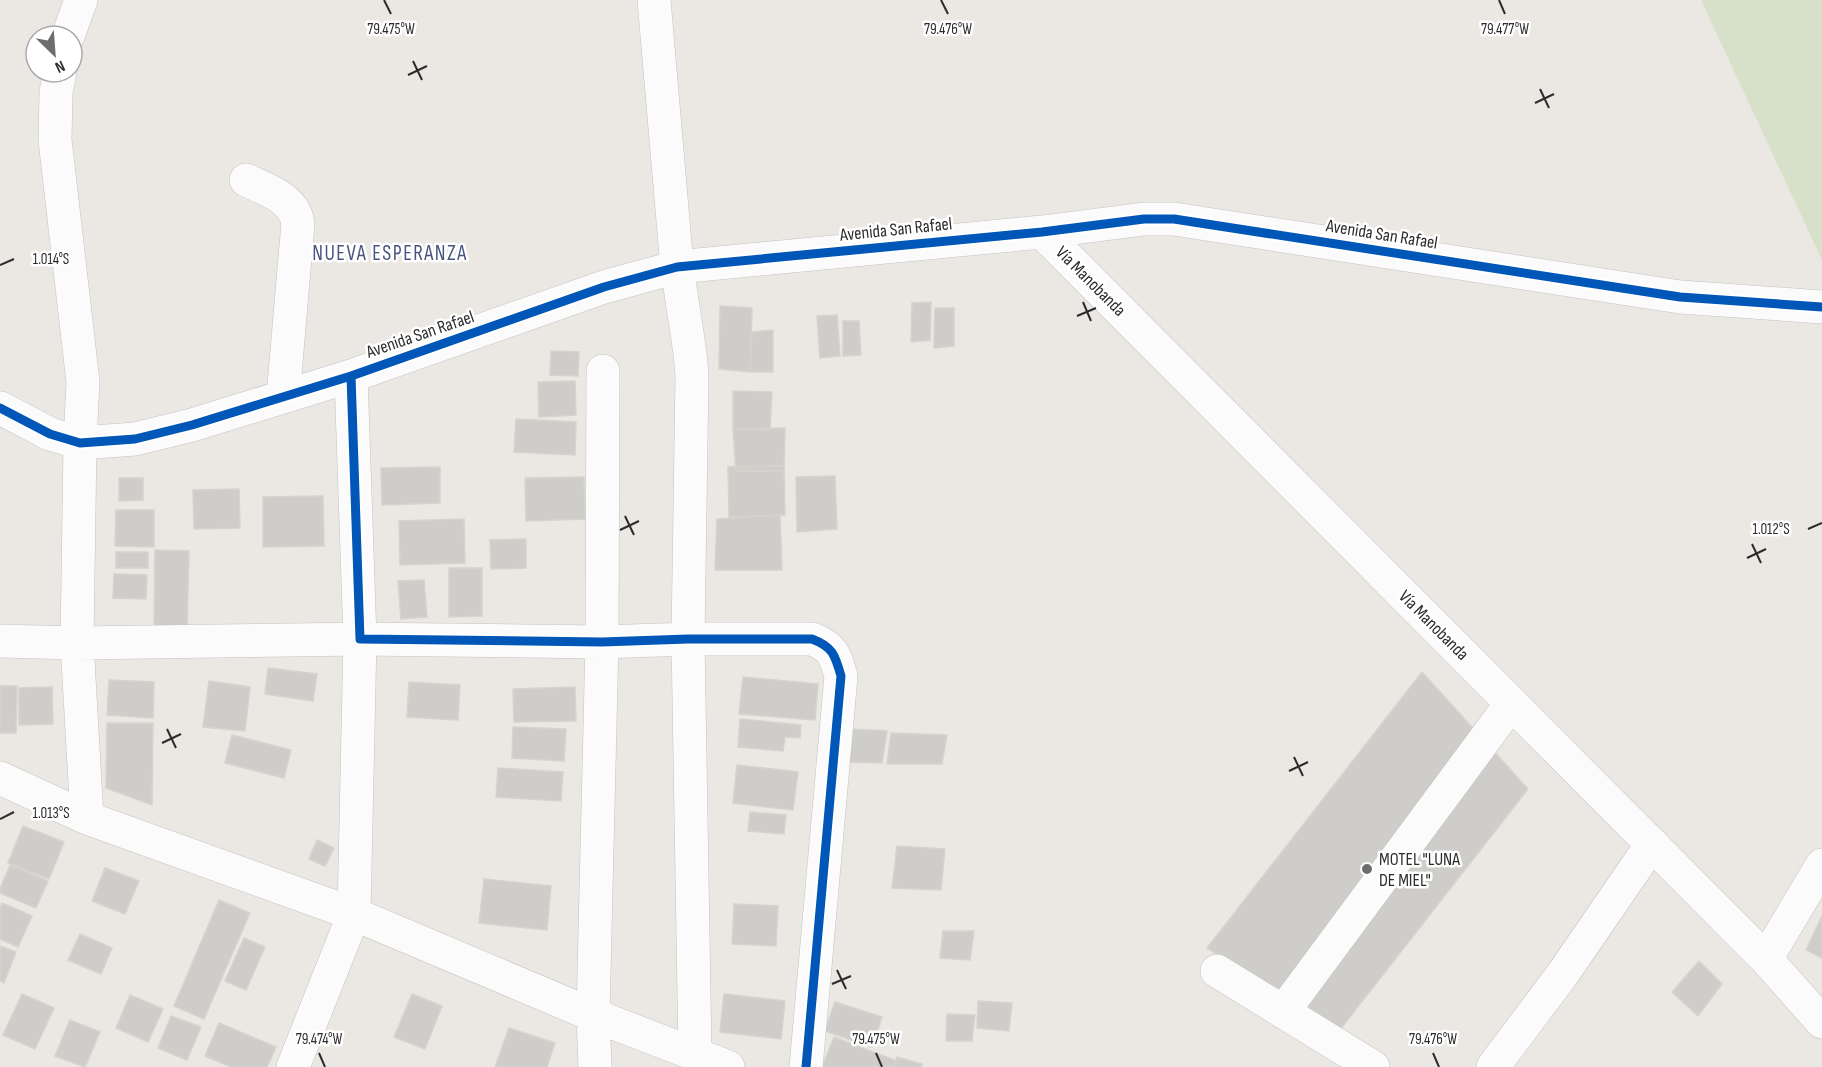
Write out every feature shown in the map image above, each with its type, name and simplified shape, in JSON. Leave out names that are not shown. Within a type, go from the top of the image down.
[{"type":"street","points":[[72,24],[81,0]]},
{"type":"street","points":[[654,0],[677,267],[692,376],[688,639],[695,1054]]},
{"type":"street","points":[[58,84],[55,140],[83,382],[77,643],[87,818]]},
{"type":"street","points":[[246,180],[289,202],[297,216],[283,397]]},
{"type":"street","name":"Avenida San Rafael","points":[[0,408],[51,434],[80,443],[135,439],[192,425],[351,376],[604,287],[677,267],[1042,232],[1144,219],[1174,219],[1680,297],[1822,307]]},
{"type":"street","name":"Vía Manobanda","points":[[1042,232],[1766,959],[1822,1022]]},
{"type":"street","points":[[595,1067],[593,1015],[602,642],[603,370]]},
{"type":"street","points":[[293,1067],[354,914],[360,639],[351,376]]},
{"type":"street","points":[[0,641],[77,643],[360,639],[602,642],[812,639],[825,644],[836,658],[840,676],[806,1067]]},
{"type":"street","points":[[1283,1012],[1511,704]]},
{"type":"street","points":[[0,778],[87,818],[354,914],[593,1015],[728,1067]]},
{"type":"street","points":[[1493,1067],[1562,975],[1652,844]]},
{"type":"street","points":[[1766,959],[1822,865]]},
{"type":"street","points":[[1217,971],[1373,1067]]},
{"type":"green space","points":[[1701,0],[1822,0],[1822,260]]},
{"type":"building","points":[[931,302],[930,340],[911,342],[912,303]]},
{"type":"building","points":[[720,306],[752,308],[750,372],[719,369]]},
{"type":"building","points":[[935,308],[954,308],[954,346],[934,348]]},
{"type":"building","points":[[837,315],[840,356],[820,358],[817,316]]},
{"type":"building","points":[[843,321],[859,321],[861,355],[843,356]]},
{"type":"building","points":[[773,330],[773,372],[750,372],[752,332]]},
{"type":"building","points":[[551,351],[579,352],[578,376],[550,375]]},
{"type":"building","points":[[575,381],[576,415],[539,417],[538,382]]},
{"type":"building","points":[[733,391],[772,392],[770,430],[733,429]]},
{"type":"building","points":[[516,419],[576,422],[575,455],[514,452]]},
{"type":"building","points":[[785,428],[784,471],[736,471],[733,429]]},
{"type":"building","points":[[784,466],[785,515],[729,517],[728,467]]},
{"type":"building","points":[[440,467],[440,503],[382,505],[381,468]]},
{"type":"building","points":[[835,476],[837,529],[797,532],[796,477]]},
{"type":"building","points":[[584,477],[585,519],[526,521],[525,478]]},
{"type":"building","points":[[119,478],[143,478],[143,500],[119,501]]},
{"type":"building","points":[[239,489],[240,528],[194,529],[193,490]]},
{"type":"building","points":[[323,496],[324,546],[263,547],[263,497]]},
{"type":"building","points":[[116,510],[154,510],[154,547],[115,546]]},
{"type":"building","points":[[780,515],[782,570],[715,570],[717,519]]},
{"type":"building","points":[[464,519],[465,563],[400,565],[399,521]]},
{"type":"building","points":[[526,539],[526,568],[491,569],[490,540]]},
{"type":"building","points":[[155,550],[189,551],[187,629],[154,628]]},
{"type":"building","points":[[116,552],[148,552],[148,568],[116,568]]},
{"type":"building","points":[[449,568],[482,568],[482,616],[449,617]]},
{"type":"building","points":[[114,574],[147,575],[146,599],[113,598]]},
{"type":"building","points":[[424,580],[427,617],[401,619],[398,581]]},
{"type":"building","points":[[268,668],[317,674],[313,701],[265,694]]},
{"type":"building","name":"MOTEL \"LUNA DE MIEL\"","points":[[1422,672],[1528,789],[1339,1031],[1207,948]]},
{"type":"building","points":[[743,677],[818,684],[815,720],[739,714]]},
{"type":"building","points":[[109,680],[154,682],[153,718],[107,715]]},
{"type":"building","points":[[209,681],[250,687],[245,731],[203,727]]},
{"type":"building","points":[[409,682],[460,685],[458,720],[407,717]]},
{"type":"building","points":[[0,686],[17,686],[16,733],[0,733]]},
{"type":"building","points":[[52,687],[53,724],[19,725],[19,688]]},
{"type":"building","points":[[575,687],[576,721],[514,722],[513,689]]},
{"type":"building","points":[[740,719],[801,725],[800,738],[785,737],[783,751],[738,747]]},
{"type":"building","points":[[107,723],[153,723],[152,805],[106,788]]},
{"type":"building","points":[[513,727],[566,729],[564,761],[512,758]]},
{"type":"building","points":[[851,729],[887,731],[882,763],[847,762]]},
{"type":"building","points":[[891,733],[947,735],[942,764],[887,764]]},
{"type":"building","points":[[232,735],[291,750],[284,778],[225,763]]},
{"type":"building","points":[[737,765],[798,772],[793,810],[733,803]]},
{"type":"building","points":[[498,768],[563,772],[561,801],[496,797]]},
{"type":"building","points":[[750,812],[786,815],[784,834],[748,831]]},
{"type":"building","points":[[23,826],[64,842],[49,879],[8,863]]},
{"type":"building","points":[[317,840],[334,848],[325,866],[309,859]]},
{"type":"building","points":[[897,846],[945,849],[941,890],[892,888]]},
{"type":"building","points":[[10,865],[48,881],[36,908],[0,893]]},
{"type":"building","points":[[105,868],[139,881],[125,914],[92,901]]},
{"type":"building","points":[[484,879],[551,886],[547,930],[479,923]]},
{"type":"building","points":[[219,900],[250,913],[204,1019],[174,1006]]},
{"type":"building","points":[[2,903],[32,916],[18,947],[0,939]]},
{"type":"building","points":[[734,904],[778,906],[776,946],[732,944]]},
{"type":"building","points":[[1822,916],[1822,958],[1806,950]]},
{"type":"building","points":[[943,931],[974,931],[970,960],[940,958]]},
{"type":"building","points":[[80,934],[112,948],[101,974],[68,960]]},
{"type":"building","points":[[244,938],[265,947],[246,990],[225,981]]},
{"type":"building","points":[[0,946],[16,952],[4,983],[0,981]]},
{"type":"building","points":[[1699,961],[1722,984],[1698,1016],[1672,992]]},
{"type":"building","points":[[22,994],[54,1008],[35,1049],[3,1035]]},
{"type":"building","points":[[412,994],[442,1006],[425,1049],[394,1037]]},
{"type":"building","points":[[724,994],[785,1001],[781,1039],[720,1032]]},
{"type":"building","points":[[130,995],[163,1009],[148,1042],[116,1028]]},
{"type":"building","points":[[978,1001],[1012,1003],[1009,1031],[977,1028]]},
{"type":"building","points":[[835,1002],[882,1017],[872,1047],[825,1031]]},
{"type":"building","points":[[947,1014],[975,1015],[972,1041],[946,1041]]},
{"type":"building","points":[[171,1016],[201,1027],[187,1060],[158,1048]]},
{"type":"building","points":[[70,1020],[100,1032],[85,1067],[55,1056]]},
{"type":"building","points":[[219,1023],[276,1047],[267,1067],[231,1067],[205,1056]]},
{"type":"building","points":[[509,1028],[555,1043],[547,1067],[495,1067]]},
{"type":"building","points":[[834,1037],[894,1060],[892,1067],[822,1067]]},
{"type":"building","points":[[897,1057],[922,1064],[921,1067],[893,1067]]},
{"type":"cycle path","points":[[0,408],[50,434],[80,443],[135,439],[192,425],[351,376],[604,287],[677,267],[1042,232],[1144,219],[1174,219],[1680,297],[1822,307]]},
{"type":"cycle path","points":[[351,376],[360,639],[602,642],[812,639],[825,645],[832,653],[841,676],[806,1067]]},
{"type":"place","name":"MOTEL \"LUNA DE MIEL\"","points":[[1367,869]]},
{"type":"district","name":"NUEVA ESPERANZA","points":[[390,253]]}]
